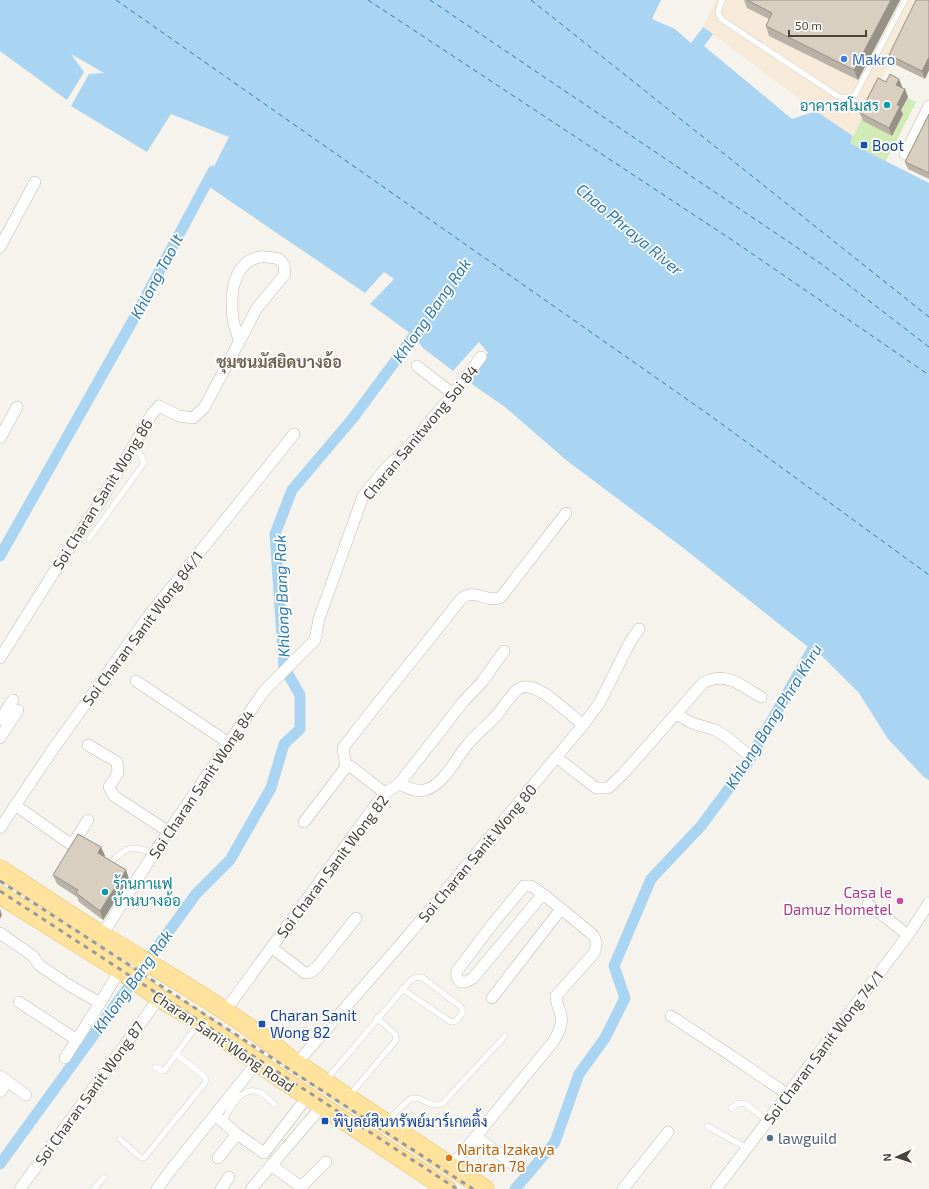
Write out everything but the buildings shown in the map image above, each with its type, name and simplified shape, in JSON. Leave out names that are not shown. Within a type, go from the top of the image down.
[{"type":"main road","name":"Charan Sanit Wong Road","points":[[0,869],[102,935],[225,1011],[297,1063],[484,1189]]},
{"type":"main road","name":"Charan Sanit Wong Road","points":[[0,895],[120,970],[159,998],[200,1022],[253,1060],[258,1061],[447,1189]]},
{"type":"street","points":[[905,154],[929,106]]},
{"type":"street","points":[[0,247],[35,182]]},
{"type":"street","name":"Soi Charan Sanit Wong 86","points":[[0,658],[61,560],[102,499],[152,414],[159,406],[179,416],[193,418],[204,408],[257,308],[285,274],[284,265],[279,258],[261,256],[249,261],[237,274],[232,294],[233,320],[239,340]]},
{"type":"street","name":"Charan Sanitwong Soi 84","points":[[278,676],[290,666],[315,640],[319,619],[363,496],[386,468],[410,445],[453,394],[481,357]]},
{"type":"street","points":[[417,366],[453,394]]},
{"type":"street","points":[[0,438],[17,407]]},
{"type":"street","name":"Soi Charan Sanit Wong 84/1","points":[[0,828],[51,752],[147,618],[294,434]]},
{"type":"street","points":[[304,822],[346,767],[343,748],[461,599],[465,595],[471,594],[490,599],[501,597],[566,513]]},
{"type":"street","name":"Soi Charan Sanit Wong 80","points":[[297,1063],[412,931],[582,725],[600,702],[630,642],[639,629]]},
{"type":"street","name":"Soi Charan Sanit Wong 82","points":[[225,1011],[385,793],[399,784],[463,702],[482,682],[504,651]]},
{"type":"street","name":"Soi Charan Sanit Wong 84","points":[[102,935],[154,853],[264,691],[278,676]]},
{"type":"street","points":[[556,757],[596,788],[608,788],[623,774],[703,683],[716,677],[729,679],[760,697]]},
{"type":"street","points":[[136,681],[229,743]]},
{"type":"street","points":[[399,784],[414,790],[424,791],[434,786],[441,780],[468,743],[495,717],[517,690],[522,687],[528,687],[540,691],[582,725]]},
{"type":"street","points":[[0,720],[15,705],[0,738]]},
{"type":"street","points":[[676,714],[692,723],[715,730],[746,753]]},
{"type":"street","points":[[88,745],[117,762],[118,773],[109,787],[114,796],[169,832]]},
{"type":"street","points":[[346,767],[350,766],[356,769],[385,793]]},
{"type":"street","points":[[16,805],[70,843],[74,842],[88,820]]},
{"type":"street","points":[[451,1167],[553,1042],[560,1031],[561,1014],[556,1001],[556,996],[596,949],[597,943],[593,935],[542,894],[531,886],[528,886],[522,888],[457,971],[456,975],[458,980],[461,982],[466,982],[473,978],[542,894]]},
{"type":"street","points":[[868,904],[908,935]]},
{"type":"street","name":"Soi Charan Sanit Wong 74/1","points":[[716,1189],[908,935],[929,904]]},
{"type":"street","points":[[492,998],[561,909]]},
{"type":"street","points":[[271,947],[305,973],[311,972],[317,967],[356,918]]},
{"type":"street","points":[[0,934],[33,956],[39,965],[67,984],[100,1003]]},
{"type":"street","points":[[65,1058],[98,1008],[120,970]]},
{"type":"street","name":"Soi Charan Sanit Wong 87","points":[[20,1189],[159,998]]},
{"type":"street","points":[[19,1002],[76,1040]]},
{"type":"street","points":[[671,1016],[787,1094]]},
{"type":"street","points":[[157,1189],[170,1171],[219,1118],[258,1061]]},
{"type":"street","points":[[0,1092],[4,1079],[26,1095]]},
{"type":"street","points":[[219,1118],[237,1134],[264,1153],[315,1101]]},
{"type":"street","points":[[251,1189],[271,1165],[315,1101]]},
{"type":"street","points":[[623,1189],[668,1132]]},
{"type":"street","points":[[218,1158],[237,1134]]},
{"type":"street","points":[[476,1137],[517,1167]]},
{"type":"street","points":[[271,1165],[301,1187],[326,1162]]},
{"type":"street","points":[[221,1189],[229,1177]]},
{"type":"lane","points":[[722,0],[718,12],[721,19],[839,97],[848,98],[855,95],[905,0]]},
{"type":"lane","points":[[89,539],[144,463],[141,455],[132,448]]},
{"type":"lane","points":[[113,860],[123,851],[132,848],[154,853]]},
{"type":"lane","points":[[325,1081],[402,989],[411,980],[419,976],[461,1007],[463,1012],[456,1021],[451,1022],[402,989]]},
{"type":"lane","points":[[348,1098],[396,1040],[395,1034],[377,1018]]},
{"type":"lane","points":[[155,1067],[163,1071],[200,1022]]},
{"type":"lane","points":[[385,1122],[413,1098],[419,1099],[429,1105],[434,1106],[443,1103],[505,1036]]},
{"type":"lane","points":[[120,1139],[140,1157],[144,1158],[204,1084],[206,1080],[205,1076],[176,1054]]},
{"type":"lane","points":[[219,1118],[243,1094],[251,1091],[259,1092],[274,1104]]},
{"type":"lane","points":[[731,1108],[740,1103],[746,1104],[767,1121]]},
{"type":"lane","points":[[706,1126],[747,1148]]},
{"type":"lane","points":[[94,1189],[104,1177]]},
{"type":"shaded area","points":[[716,0],[921,0],[853,136],[807,105],[703,27]]},
{"type":"green space","points":[[879,83],[916,102],[886,161],[850,143]]},
{"type":"water","name":"Chao Phraya River","points":[[0,0],[661,0],[652,19],[675,29],[691,43],[703,27],[713,34],[704,46],[792,119],[816,111],[853,136],[850,143],[929,183],[929,780],[924,777],[888,739],[859,693],[822,656],[812,650],[682,547],[566,460],[505,407],[466,380],[488,353],[479,342],[453,371],[423,348],[414,336],[370,304],[394,279],[384,272],[365,293],[205,184],[229,137],[171,114],[147,152],[71,106],[89,74],[104,73],[71,54],[84,72],[67,100],[0,51]]},
{"type":"waterway","name":"Khlong Tao It","points":[[0,556],[137,313],[213,171]]},
{"type":"waterway","name":"Khlong Bang Rak","points":[[0,1164],[196,894],[230,860],[271,788],[284,744],[300,729],[300,695],[284,667],[275,534],[292,490],[353,418],[422,325]]},
{"type":"waterway","name":"Khlong Bang Phra Khru","points":[[515,1189],[555,1142],[579,1074],[605,1038],[625,998],[614,966],[651,879],[701,826],[747,764],[812,650],[821,639]]},
{"type":"ferry route","points":[[116,0],[708,414],[929,575]]},
{"type":"ferry route","points":[[368,0],[738,244],[929,375]]},
{"type":"ferry route","points":[[430,0],[820,263],[929,347]]},
{"type":"ferry route","points":[[531,0],[929,317]]},
{"type":"railway","points":[[0,881],[473,1189]]},
{"type":"railway","points":[[0,891],[457,1189]]},
{"type":"place","name":"Makro","points":[[844,59]]},
{"type":"place","name":"อาคารสโมสร","points":[[887,105]]},
{"type":"place","name":"Boot","points":[[864,145]]},
{"type":"place","name":"ร้านกาแฟ บ้านบางอ้อ","points":[[105,892]]},
{"type":"place","name":"Casa le Damuz Hometel","points":[[900,901]]},
{"type":"place","name":"Charan Sanit Wong 82","points":[[262,1024]]},
{"type":"place","name":"พิบูลย์สินทรัพย์มาร์เกตติ้ง","points":[[325,1121]]},
{"type":"place","name":"lawguild","points":[[770,1138]]},
{"type":"place","name":"Narita Izakaya Charan 78","points":[[449,1158]]},
{"type":"district","name":"ชุมชนมัสยิดบางอ้อ","points":[[279,361]]}]
